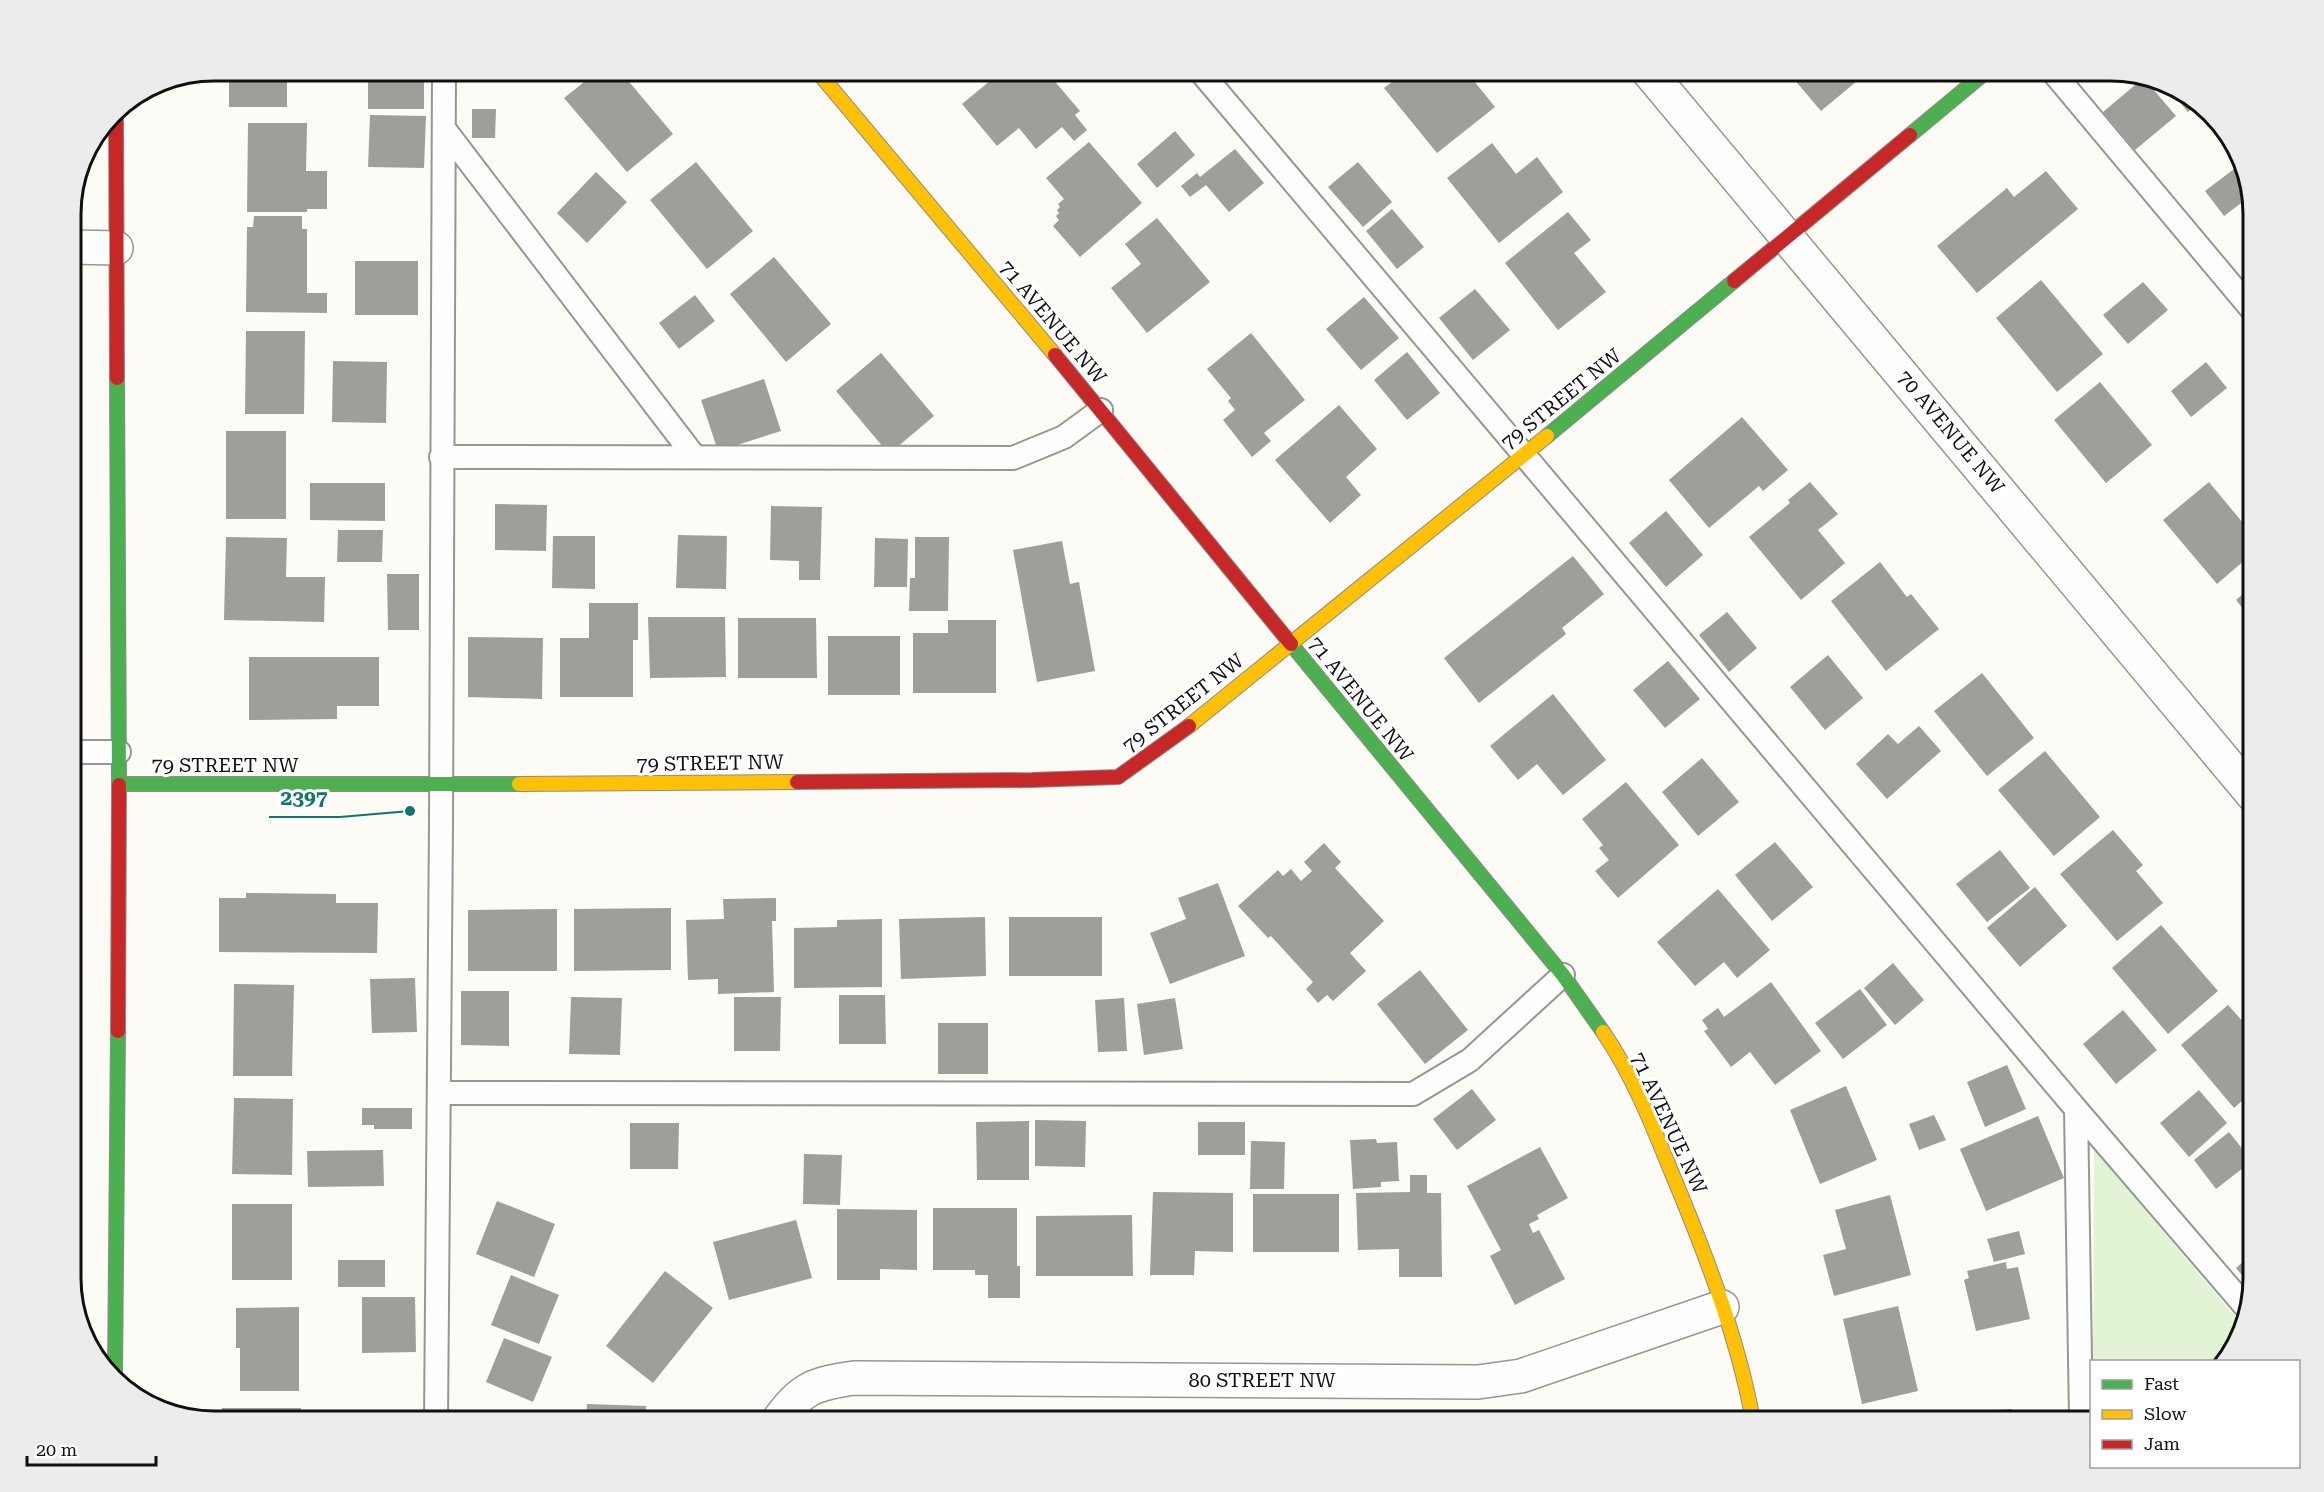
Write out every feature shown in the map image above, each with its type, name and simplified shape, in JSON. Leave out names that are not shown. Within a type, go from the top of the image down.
[{"type":"street","name":"71 AVENUE NW","points":[[826,81],[1101,410],[1563,975],[1608,1039],[1646,1110],[1698,1236],[1746,1383],[1751,1411]]},
{"type":"street","name":"70 AVENUE NW","points":[[1657,81],[2243,783]]},
{"type":"street","name":"79 STREET NW","points":[[119,784],[441,785],[1020,780],[1118,777],[1178,735],[1525,454],[1974,81]]},
{"type":"street","points":[[115,1367],[119,784],[116,124]]},
{"type":"street","points":[[81,247],[116,248]]},
{"type":"street","name":"80 STREET NW","points":[[787,1410],[822,1383],[854,1378],[1478,1382],[1521,1376],[1722,1307]]},
{"type":"lane","points":[[436,1411],[444,81]]},
{"type":"lane","points":[[1209,81],[2076,1109],[2241,1301]]},
{"type":"lane","points":[[2061,81],[2243,299]]},
{"type":"lane","points":[[445,130],[694,456]]},
{"type":"lane","points":[[441,457],[1013,458],[1064,437],[1101,410]]},
{"type":"lane","points":[[81,752],[119,752]]},
{"type":"lane","points":[[439,1093],[1413,1094],[1470,1060],[1563,975]]},
{"type":"lane","points":[[2076,1109],[2081,1411]]},
{"type":"green space","points":[[2094,1149],[2237,1319],[2229,1337],[2215,1360],[2093,1360]]},
{"type":"building","points":[[229,81],[287,81],[287,107],[229,107]]},
{"type":"building","points":[[368,81],[424,81],[424,109],[368,109]]},
{"type":"building","points":[[585,81],[628,81],[673,134],[627,172],[564,98]]},
{"type":"building","points":[[990,81],[1054,81],[1080,111],[1075,115],[1087,130],[1074,141],[1062,127],[1036,149],[1019,128],[997,146],[962,104]]},
{"type":"building","points":[[1393,81],[1474,81],[1495,107],[1437,153],[1384,88]]},
{"type":"building","points":[[1796,81],[1857,81],[1821,111]]},
{"type":"building","points":[[2136,84],[2152,88],[2176,116],[2135,150],[2103,112]]},
{"type":"building","points":[[2178,100],[2192,109],[2188,112]]},
{"type":"building","points":[[472,109],[496,109],[495,138],[472,138]]},
{"type":"building","points":[[370,115],[426,116],[424,168],[368,167]]},
{"type":"building","points":[[248,123],[307,123],[306,171],[327,171],[327,209],[307,209],[307,212],[247,212]]},
{"type":"building","points":[[1175,131],[1195,155],[1157,188],[1137,164]]},
{"type":"building","points":[[1089,142],[1142,203],[1080,257],[1053,226],[1059,220],[1056,216],[1060,207],[1058,204],[1064,199],[1046,178]]},
{"type":"building","points":[[1492,143],[1516,174],[1537,157],[1563,192],[1499,243],[1447,178]]},
{"type":"building","points":[[1235,149],[1264,183],[1229,212],[1206,185],[1190,197],[1181,186],[1197,173],[1200,177]]},
{"type":"building","points":[[696,162],[753,231],[707,269],[650,200]]},
{"type":"building","points":[[1358,162],[1392,202],[1363,227],[1328,187]]},
{"type":"building","points":[[2235,168],[2242,202],[2224,216],[2205,191]]},
{"type":"building","points":[[2046,171],[2078,209],[1977,293],[1937,246],[2007,188],[2014,197]]},
{"type":"building","points":[[596,172],[627,202],[587,243],[557,213]]},
{"type":"building","points":[[1392,209],[1424,247],[1397,269],[1366,231]]},
{"type":"building","points":[[1568,212],[1591,240],[1574,253],[1606,292],[1558,330],[1505,263]]},
{"type":"building","points":[[254,216],[302,216],[302,229],[307,229],[307,293],[327,293],[327,313],[246,312],[247,227],[253,227]]},
{"type":"building","points":[[1157,218],[1210,282],[1147,333],[1111,288],[1141,264],[1125,244]]},
{"type":"building","points":[[774,257],[831,324],[786,362],[730,294]]},
{"type":"building","points":[[355,261],[418,261],[418,315],[355,315]]},
{"type":"building","points":[[2041,280],[2103,354],[2057,392],[1996,318]]},
{"type":"building","points":[[2143,282],[2168,310],[2128,344],[2103,315]]},
{"type":"building","points":[[1475,289],[1510,330],[1473,360],[1439,318]]},
{"type":"building","points":[[695,295],[715,321],[679,349],[659,323]]},
{"type":"building","points":[[1364,297],[1399,338],[1361,370],[1326,329]]},
{"type":"building","points":[[246,331],[305,331],[304,414],[245,414]]},
{"type":"building","points":[[1251,333],[1305,400],[1264,433],[1271,441],[1252,457],[1223,420],[1235,410],[1228,401],[1231,398],[1207,369]]},
{"type":"building","points":[[1407,352],[1440,393],[1407,420],[1374,380]]},
{"type":"building","points":[[881,353],[934,416],[889,454],[836,391]]},
{"type":"building","points":[[333,361],[387,362],[386,423],[332,422]]},
{"type":"building","points":[[2206,362],[2227,388],[2191,417],[2171,391]]},
{"type":"building","points":[[764,379],[781,431],[718,451],[701,400]]},
{"type":"building","points":[[2100,382],[2152,445],[2106,483],[2054,420]]},
{"type":"building","points":[[1339,405],[1377,449],[1346,477],[1361,495],[1330,523],[1275,460]]},
{"type":"building","points":[[1742,417],[1788,470],[1763,491],[1759,486],[1709,528],[1669,480]]},
{"type":"building","points":[[226,431],[286,431],[286,519],[226,519]]},
{"type":"building","points":[[1810,482],[1838,514],[1818,530],[1845,563],[1801,600],[1749,537],[1790,503],[1788,500]]},
{"type":"building","points":[[2209,482],[2243,523],[2243,562],[2217,584],[2163,520]]},
{"type":"building","points":[[310,483],[385,483],[385,521],[310,520]]},
{"type":"building","points":[[495,504],[547,505],[546,551],[495,550]]},
{"type":"building","points":[[771,506],[822,507],[820,580],[799,580],[799,561],[770,560]]},
{"type":"building","points":[[1666,511],[1703,555],[1666,587],[1629,543]]},
{"type":"building","points":[[338,530],[383,530],[382,562],[337,562]]},
{"type":"building","points":[[678,535],[727,536],[726,589],[676,588]]},
{"type":"building","points":[[553,536],[595,536],[595,589],[552,588]]},
{"type":"building","points":[[226,537],[287,538],[286,577],[325,577],[324,622],[224,620]]},
{"type":"building","points":[[915,537],[949,537],[948,611],[909,611],[910,578],[915,578]]},
{"type":"building","points":[[875,538],[908,539],[907,587],[874,587]]},
{"type":"building","points":[[1062,541],[1070,584],[1079,582],[1095,671],[1037,682],[1013,550]]},
{"type":"building","points":[[1573,556],[1604,594],[1562,628],[1566,634],[1479,703],[1444,658]]},
{"type":"building","points":[[1880,562],[1907,597],[1911,594],[1939,629],[1886,671],[1831,601]]},
{"type":"building","points":[[387,574],[419,574],[419,630],[388,630]]},
{"type":"building","points":[[2243,594],[2243,609],[2236,600]]},
{"type":"building","points":[[589,603],[638,603],[638,640],[633,640],[633,697],[560,697],[560,638],[589,638]]},
{"type":"building","points":[[1727,612],[1757,648],[1729,672],[1699,635]]},
{"type":"building","points":[[648,617],[725,617],[726,677],[650,678]]},
{"type":"building","points":[[738,618],[816,618],[817,678],[738,678]]},
{"type":"building","points":[[948,620],[996,620],[996,693],[913,693],[913,633],[948,633]]},
{"type":"building","points":[[828,636],[900,636],[900,695],[828,695]]},
{"type":"building","points":[[468,637],[543,638],[542,699],[468,697]]},
{"type":"building","points":[[1828,655],[1863,698],[1825,730],[1790,687]]},
{"type":"building","points":[[249,657],[379,657],[379,706],[337,706],[337,719],[249,720]]},
{"type":"building","points":[[1668,661],[1700,699],[1665,728],[1633,690]]},
{"type":"building","points":[[1982,673],[2034,738],[1987,776],[1934,711]]},
{"type":"building","points":[[1553,694],[1606,760],[1563,795],[1537,764],[1518,780],[1490,746]]},
{"type":"building","points":[[1919,726],[1941,751],[1887,799],[1856,764],[1888,734],[1898,744]]},
{"type":"building","points":[[2045,751],[2100,817],[2054,856],[1998,790]]},
{"type":"building","points":[[1702,758],[1739,802],[1698,836],[1662,792]]},
{"type":"building","points":[[1626,782],[1679,845],[1618,898],[1595,871],[1609,860],[1599,848],[1603,845],[1582,819]]},
{"type":"building","points":[[2113,830],[2143,865],[2136,871],[2163,903],[2117,941],[2060,874]]},
{"type":"building","points":[[1775,842],[1813,887],[1772,921],[1735,875]]},
{"type":"building","points":[[1324,843],[1341,862],[1335,868],[1384,921],[1350,953],[1366,971],[1333,1001],[1327,995],[1318,1003],[1306,989],[1313,982],[1271,936],[1268,938],[1238,906],[1278,870],[1283,876],[1291,869],[1301,881],[1312,871],[1304,862]]},
{"type":"building","points":[[2000,850],[2030,888],[1987,922],[1956,884]]},
{"type":"building","points":[[1218,883],[1245,956],[1170,984],[1150,933],[1186,919],[1178,898]]},
{"type":"building","points":[[2035,887],[2067,926],[2020,967],[1987,928]]},
{"type":"building","points":[[1718,889],[1770,950],[1737,978],[1724,962],[1695,986],[1657,942]]},
{"type":"building","points":[[246,893],[336,894],[336,903],[378,903],[377,953],[219,952],[219,898],[246,898]]},
{"type":"building","points":[[776,898],[776,921],[772,921],[774,992],[718,994],[718,979],[688,980],[686,920],[724,919],[723,899]]},
{"type":"building","points":[[671,908],[671,970],[574,971],[574,909]]},
{"type":"building","points":[[557,909],[557,971],[468,971],[468,910]]},
{"type":"building","points":[[985,917],[986,976],[901,979],[899,919]]},
{"type":"building","points":[[1009,917],[1102,917],[1102,976],[1009,976]]},
{"type":"building","points":[[882,919],[882,987],[794,988],[794,928],[837,927],[837,920]]},
{"type":"building","points":[[2161,925],[2218,991],[2168,1034],[2112,968]]},
{"type":"building","points":[[1893,963],[1924,1000],[1895,1025],[1864,988]]},
{"type":"building","points":[[1420,970],[1468,1030],[1425,1064],[1377,1004]]},
{"type":"building","points":[[415,978],[417,1032],[372,1033],[370,979]]},
{"type":"building","points":[[1771,982],[1821,1051],[1775,1085],[1750,1052],[1731,1067],[1704,1031],[1708,1029],[1702,1020],[1718,1008],[1724,1017]]},
{"type":"building","points":[[234,984],[294,985],[292,1076],[233,1076]]},
{"type":"building","points":[[1860,989],[1887,1025],[1843,1059],[1815,1023]]},
{"type":"building","points":[[461,991],[509,991],[509,1046],[461,1045]]},
{"type":"building","points":[[839,995],[885,995],[886,1044],[839,1044]]},
{"type":"building","points":[[571,997],[622,998],[620,1055],[569,1054]]},
{"type":"building","points":[[734,997],[781,997],[780,1051],[734,1051]]},
{"type":"building","points":[[1124,998],[1127,1051],[1098,1052],[1095,1000]]},
{"type":"building","points":[[1175,998],[1183,1049],[1144,1055],[1137,1004]]},
{"type":"building","points":[[2228,1005],[2243,1022],[2243,1100],[2234,1108],[2181,1045]]},
{"type":"building","points":[[2123,1010],[2157,1050],[2116,1084],[2083,1044]]},
{"type":"building","points":[[938,1023],[988,1023],[988,1074],[938,1074]]},
{"type":"building","points":[[2007,1065],[2026,1109],[1985,1127],[1967,1082]]},
{"type":"building","points":[[1846,1086],[1877,1160],[1820,1184],[1790,1110]]},
{"type":"building","points":[[1472,1089],[1496,1120],[1457,1150],[1433,1119]]},
{"type":"building","points":[[2199,1090],[2227,1123],[2189,1157],[2160,1123]]},
{"type":"building","points":[[234,1098],[293,1099],[292,1175],[232,1174]]},
{"type":"building","points":[[362,1108],[412,1108],[412,1129],[374,1129],[374,1125],[362,1125]]},
{"type":"building","points":[[1934,1115],[1946,1140],[1919,1150],[1909,1124]]},
{"type":"building","points":[[2038,1116],[2064,1178],[1986,1211],[1960,1149]]},
{"type":"building","points":[[1035,1120],[1086,1121],[1085,1167],[1035,1166]]},
{"type":"building","points":[[1029,1121],[1029,1180],[977,1180],[976,1122]]},
{"type":"building","points":[[1198,1122],[1245,1122],[1245,1155],[1198,1155]]},
{"type":"building","points":[[630,1123],[679,1123],[678,1169],[630,1169]]},
{"type":"building","points":[[2229,1132],[2243,1150],[2243,1168],[2216,1189],[2194,1160]]},
{"type":"building","points":[[1376,1139],[1377,1143],[1397,1142],[1399,1181],[1381,1182],[1381,1187],[1353,1189],[1350,1140]]},
{"type":"building","points":[[1251,1141],[1285,1142],[1284,1189],[1250,1189]]},
{"type":"building","points":[[1540,1147],[1568,1198],[1537,1215],[1539,1219],[1529,1224],[1533,1233],[1539,1230],[1565,1279],[1515,1305],[1490,1256],[1501,1250],[1467,1186]]},
{"type":"building","points":[[383,1150],[384,1186],[308,1187],[307,1151]]},
{"type":"building","points":[[804,1154],[842,1155],[840,1205],[803,1204]]},
{"type":"building","points":[[1410,1175],[1427,1175],[1427,1193],[1441,1193],[1442,1277],[1399,1277],[1399,1249],[1358,1250],[1356,1193],[1410,1192]]},
{"type":"building","points":[[1153,1192],[1233,1193],[1233,1252],[1195,1251],[1194,1275],[1150,1275]]},
{"type":"building","points":[[1253,1194],[1339,1194],[1339,1252],[1253,1252]]},
{"type":"building","points":[[1890,1195],[1911,1275],[1834,1296],[1823,1255],[1846,1249],[1835,1210]]},
{"type":"building","points":[[497,1201],[555,1224],[534,1277],[476,1254]]},
{"type":"building","points":[[232,1204],[292,1204],[292,1280],[232,1280]]},
{"type":"building","points":[[933,1208],[1017,1208],[1017,1266],[1020,1266],[1020,1298],[988,1298],[988,1275],[975,1275],[975,1270],[933,1270]]},
{"type":"building","points":[[837,1209],[917,1210],[917,1270],[880,1269],[880,1280],[837,1280]]},
{"type":"building","points":[[1132,1215],[1133,1276],[1036,1276],[1036,1216]]},
{"type":"building","points":[[796,1220],[812,1278],[729,1300],[713,1242]]},
{"type":"building","points":[[2019,1231],[2025,1254],[1994,1262],[1987,1239]]},
{"type":"building","points":[[338,1260],[385,1260],[385,1287],[338,1287]]},
{"type":"building","points":[[2006,1262],[2007,1269],[2018,1267],[2030,1319],[1976,1331],[1964,1280],[1969,1278],[1967,1271]]},
{"type":"building","points":[[2243,1262],[2243,1276],[2236,1268]]},
{"type":"building","points":[[665,1271],[713,1308],[653,1383],[606,1346]]},
{"type":"building","points":[[511,1275],[559,1295],[539,1344],[491,1325]]},
{"type":"building","points":[[362,1297],[415,1297],[416,1352],[362,1353]]},
{"type":"building","points":[[1898,1306],[1918,1391],[1862,1404],[1843,1319]]},
{"type":"building","points":[[299,1307],[299,1391],[240,1391],[240,1348],[236,1348],[236,1308]]},
{"type":"building","points":[[504,1338],[552,1357],[533,1402],[486,1382]]},
{"type":"building","points":[[587,1404],[646,1406],[646,1411],[587,1411]]},
{"type":"building","points":[[222,1408],[301,1408],[301,1411],[222,1411]]},
{"type":"building","points":[[2012,1409],[2012,1411],[1979,1411]]},
{"type":"traffic: fast","points":[[1910,135],[1975,81]]},
{"type":"traffic: fast","points":[[1547,436],[1734,281]]},
{"type":"traffic: fast","points":[[117,378],[119,785]]},
{"type":"traffic: fast","points":[[1291,644],[1563,975],[1603,1032]]},
{"type":"traffic: fast","points":[[119,784],[519,784]]},
{"type":"traffic: fast","points":[[115,1367],[118,1031]]},
{"type":"traffic: slow","points":[[825,81],[1055,355]]},
{"type":"traffic: slow","points":[[1189,726],[1547,436]]},
{"type":"traffic: slow","points":[[519,784],[797,782]]},
{"type":"traffic: slow","points":[[1603,1032],[1641,1100],[1696,1232],[1729,1326],[1751,1411]]},
{"type":"traffic: jam","points":[[116,124],[117,378]]},
{"type":"traffic: jam","points":[[1734,281],[1910,135]]},
{"type":"traffic: jam","points":[[1055,355],[1291,644]]},
{"type":"traffic: jam","points":[[797,782],[1118,777],[1189,726]]},
{"type":"traffic: jam","points":[[118,1031],[119,785]]},
{"type":"place","name":"2397","points":[[410,811]]}]
